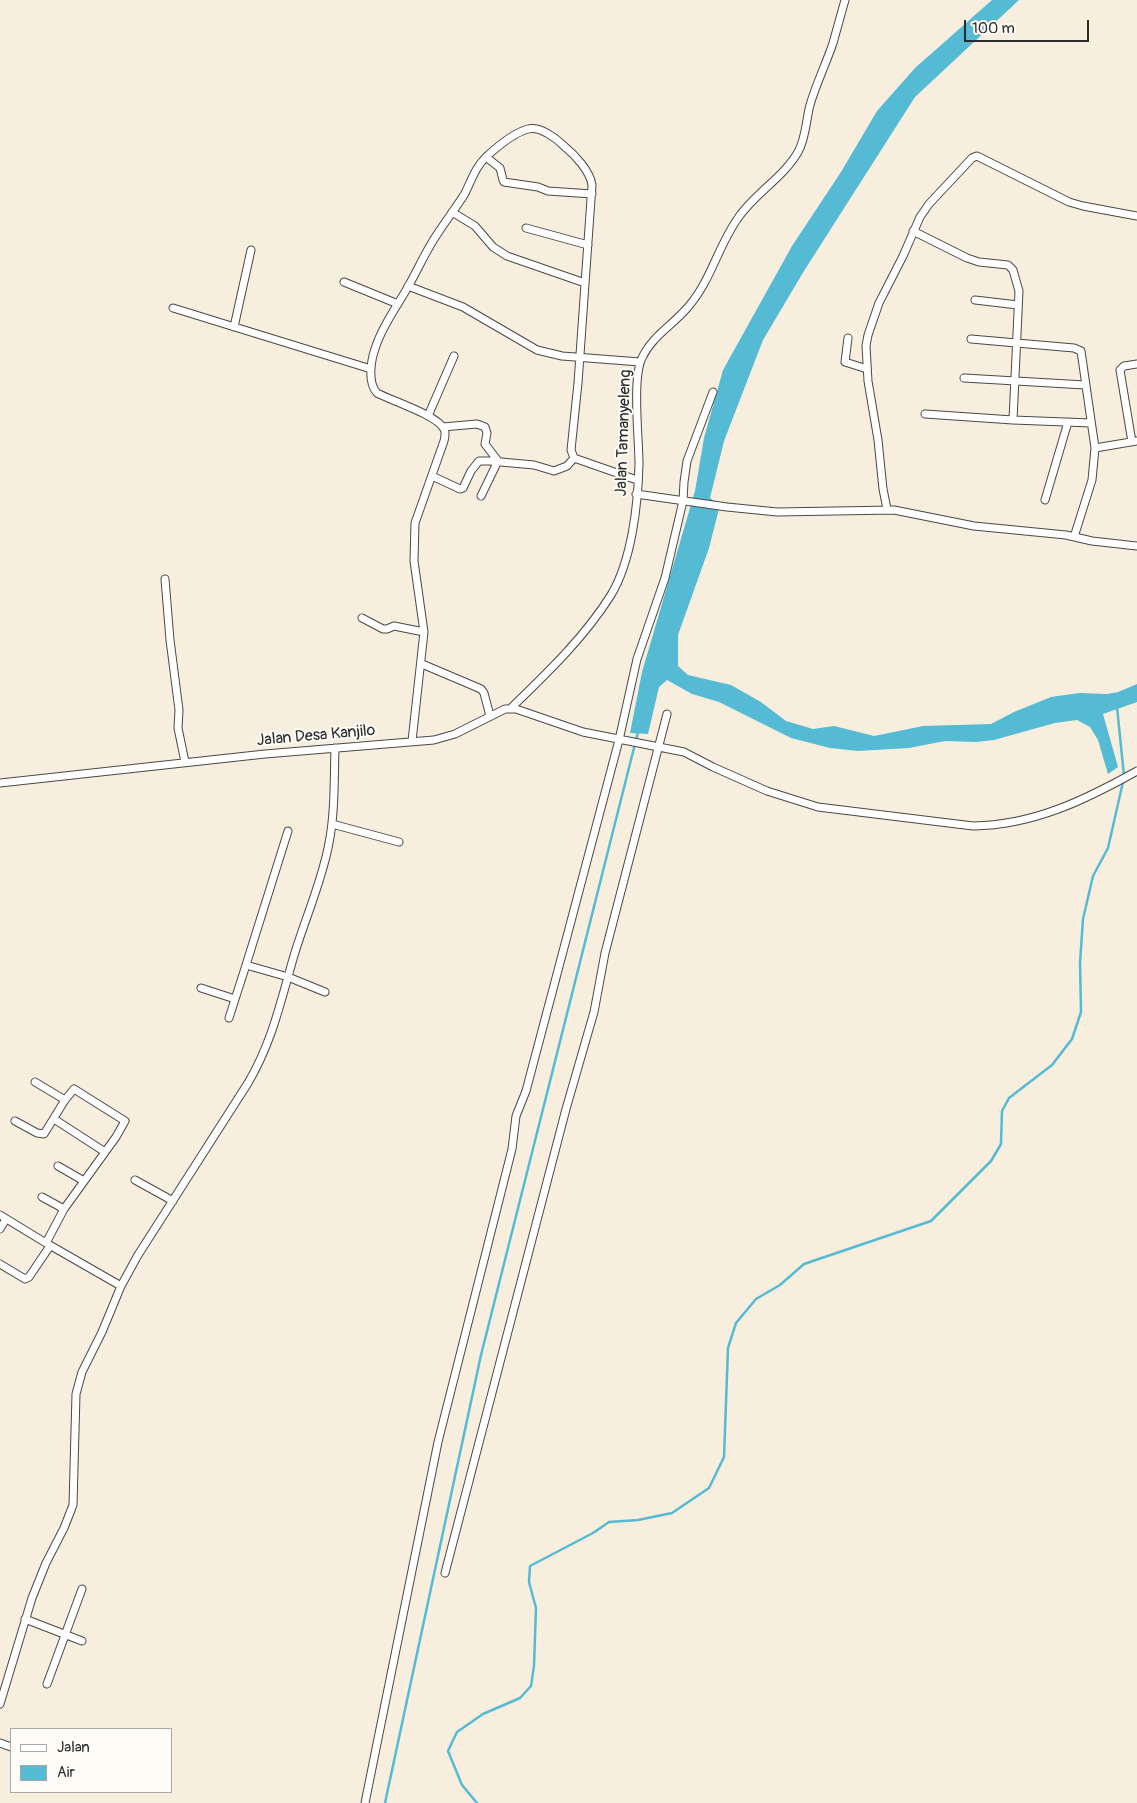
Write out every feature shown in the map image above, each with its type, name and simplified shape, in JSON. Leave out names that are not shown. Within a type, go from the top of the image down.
[{"type":"street","name":"Jalan Tamanyeleng","points":[[511,708],[553,668],[580,637],[611,594],[630,541],[638,480],[637,390],[640,362],[660,332],[688,308],[697,295],[728,233],[739,216],[784,170],[799,150],[812,99],[833,42],[845,0]]},
{"type":"street","points":[[412,741],[415,704],[422,664],[424,632],[414,561],[415,524],[445,434],[442,427],[428,416],[377,393],[372,384],[371,369],[378,339],[435,236],[464,194],[479,166],[486,157],[519,133],[528,129],[540,130],[558,140],[590,178],[592,194],[571,450],[574,458]]},
{"type":"street","points":[[887,509],[867,369],[866,346],[879,303],[913,231],[929,204],[972,158],[977,156],[1069,202],[1137,216]]},
{"type":"street","points":[[486,157],[500,168],[504,182],[538,187],[548,191],[592,194]]},
{"type":"street","points":[[452,212],[474,226],[493,248],[508,256],[585,283]]},
{"type":"street","points":[[526,228],[588,245]]},
{"type":"street","points":[[913,231],[972,260],[1010,266],[1017,280],[1019,291],[1013,420]]},
{"type":"street","points":[[234,327],[251,250]]},
{"type":"street","points":[[344,282],[398,304]]},
{"type":"street","points":[[408,286],[471,311],[537,350],[562,356],[640,362]]},
{"type":"street","points":[[975,300],[1018,305]]},
{"type":"street","points":[[173,308],[371,369]]},
{"type":"street","points":[[848,338],[845,362],[867,369]]},
{"type":"street","points":[[970,339],[1016,342],[1080,350],[1094,448],[1092,480],[1074,537]]},
{"type":"street","points":[[428,416],[454,356]]},
{"type":"street","points":[[1094,448],[1134,441],[1120,373],[1124,366],[1137,364]]},
{"type":"street","points":[[964,378],[1085,385]]},
{"type":"street","points":[[364,1803],[445,1414],[512,1149],[516,1116],[529,1082],[622,741],[637,659],[663,586],[686,501],[684,482],[687,461],[713,392]]},
{"type":"street","points":[[925,414],[1091,423]]},
{"type":"street","points":[[1045,500],[1068,422]]},
{"type":"street","points":[[442,427],[478,424],[485,428],[487,433],[485,444],[498,461]]},
{"type":"street","points":[[432,476],[460,489],[477,462],[498,461],[554,470],[567,466],[574,458]]},
{"type":"street","points":[[574,458],[638,480]]},
{"type":"street","points":[[481,496],[498,461]]},
{"type":"street","points":[[636,494],[777,512],[901,510],[974,526],[1137,546]]},
{"type":"street","points":[[165,579],[170,640],[179,710],[178,728],[184,762]]},
{"type":"street","points":[[362,618],[382,628],[388,629],[394,626],[424,632]]},
{"type":"street","points":[[422,664],[483,691],[490,716]]},
{"type":"street","points":[[511,708],[583,732],[684,752],[713,768],[767,791],[818,806],[973,826],[988,826],[1047,813],[1073,804],[1137,771]]},
{"type":"street","name":"Jalan Desa Kanjilo","points":[[0,783],[184,762],[434,740],[448,737],[490,716],[511,708]]},
{"type":"street","points":[[445,1573],[551,1165],[594,1012],[605,954],[656,746],[667,714]]},
{"type":"street","points":[[0,1704],[25,1618],[46,1563],[64,1528],[73,1505],[76,1394],[79,1379],[121,1286],[138,1255],[259,1064],[271,1035],[325,861],[332,824],[335,748]]},
{"type":"street","points":[[332,824],[398,842]]},
{"type":"street","points":[[229,1018],[288,831]]},
{"type":"street","points":[[246,964],[288,976],[325,992]]},
{"type":"street","points":[[201,988],[235,999]]},
{"type":"street","points":[[34,1082],[65,1100]]},
{"type":"street","points":[[0,1264],[25,1280],[29,1277],[48,1244],[64,1209],[125,1124],[124,1120],[75,1090],[71,1091],[43,1134],[15,1121]]},
{"type":"street","points":[[54,1119],[106,1152]]},
{"type":"street","points":[[58,1166],[84,1181]]},
{"type":"street","points":[[135,1180],[173,1202]]},
{"type":"street","points":[[42,1197],[64,1209]]},
{"type":"street","points":[[0,1229],[3,1217],[121,1286]]},
{"type":"street","points":[[46,1684],[82,1589]]},
{"type":"street","points":[[25,1618],[82,1641]]},
{"type":"water","points":[[992,0],[1019,0],[915,97],[804,271],[763,340],[724,441],[710,498],[720,505],[709,548],[678,635],[678,666],[688,675],[731,685],[761,702],[786,721],[813,729],[834,726],[874,736],[923,726],[991,724],[1014,712],[1051,697],[1079,693],[1107,694],[1118,692],[1137,684],[1137,702],[1103,714],[1118,767],[1108,774],[1098,740],[1090,727],[1077,720],[1055,723],[994,740],[976,742],[945,741],[909,748],[858,751],[830,748],[791,738],[719,702],[692,694],[667,680],[659,687],[648,734],[630,733],[642,672],[695,491],[704,438],[723,370],[792,246],[841,172],[877,111],[915,68]]},
{"type":"waterway","points":[[1117,707],[1124,776]]},
{"type":"waterway","points":[[385,1803],[481,1355],[638,732]]},
{"type":"waterway","points":[[477,1803],[462,1785],[448,1751],[457,1732],[483,1714],[520,1698],[531,1686],[534,1666],[536,1608],[529,1582],[530,1566],[593,1533],[609,1522],[638,1520],[672,1513],[709,1488],[724,1457],[728,1348],[736,1323],[756,1299],[780,1285],[804,1264],[931,1221],[991,1161],[1001,1144],[1002,1111],[1009,1098],[1052,1065],[1072,1039],[1081,1012],[1080,963],[1083,919],[1093,876],[1108,848],[1123,782]]}]
